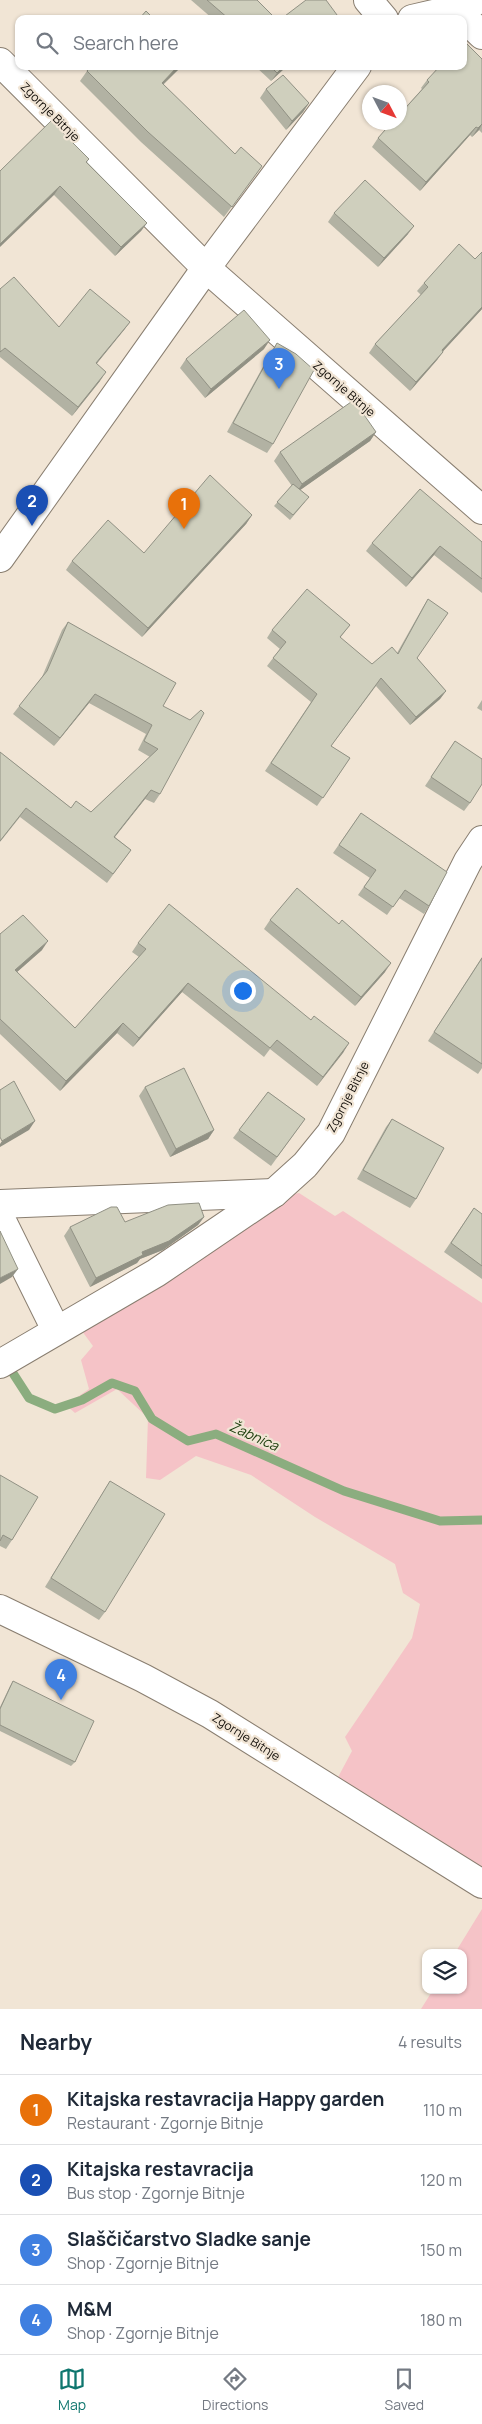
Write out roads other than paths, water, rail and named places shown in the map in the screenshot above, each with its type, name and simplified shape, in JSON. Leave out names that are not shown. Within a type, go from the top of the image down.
[{"type":"street","points":[[368,0],[381,15]]},
{"type":"street","points":[[427,15],[467,4],[482,35]]},
{"type":"street","name":"Zgornje Bitnje","points":[[0,62],[206,268],[482,510]]},
{"type":"street","points":[[0,558],[206,268],[354,70]]},
{"type":"street","name":"Zgornje Bitnje","points":[[10,1358],[156,1273],[274,1193],[305,1165],[331,1133],[468,861],[482,840]]},
{"type":"street","points":[[0,1204],[274,1193]]},
{"type":"street","points":[[0,1217],[56,1330]]},
{"type":"street","name":"Zgornje Bitnje","points":[[0,1609],[143,1678],[210,1714],[482,1884]]},
{"type":"waterway","name":"Žabnica","points":[[7,1364],[29,1398],[55,1409],[82,1400],[112,1383],[135,1391],[152,1419],[188,1441],[216,1434],[344,1491],[440,1521],[482,1520]]},
{"type":"place","name":"Slaščičarstvo Sladke sanje","points":[[279,389]]},
{"type":"place","name":"Kitajska restavracija","points":[[32,526]]},
{"type":"place","name":"Kitajska restavracija Happy garden","points":[[184,529]]},
{"type":"place","name":"M&M","points":[[61,1700]]}]
